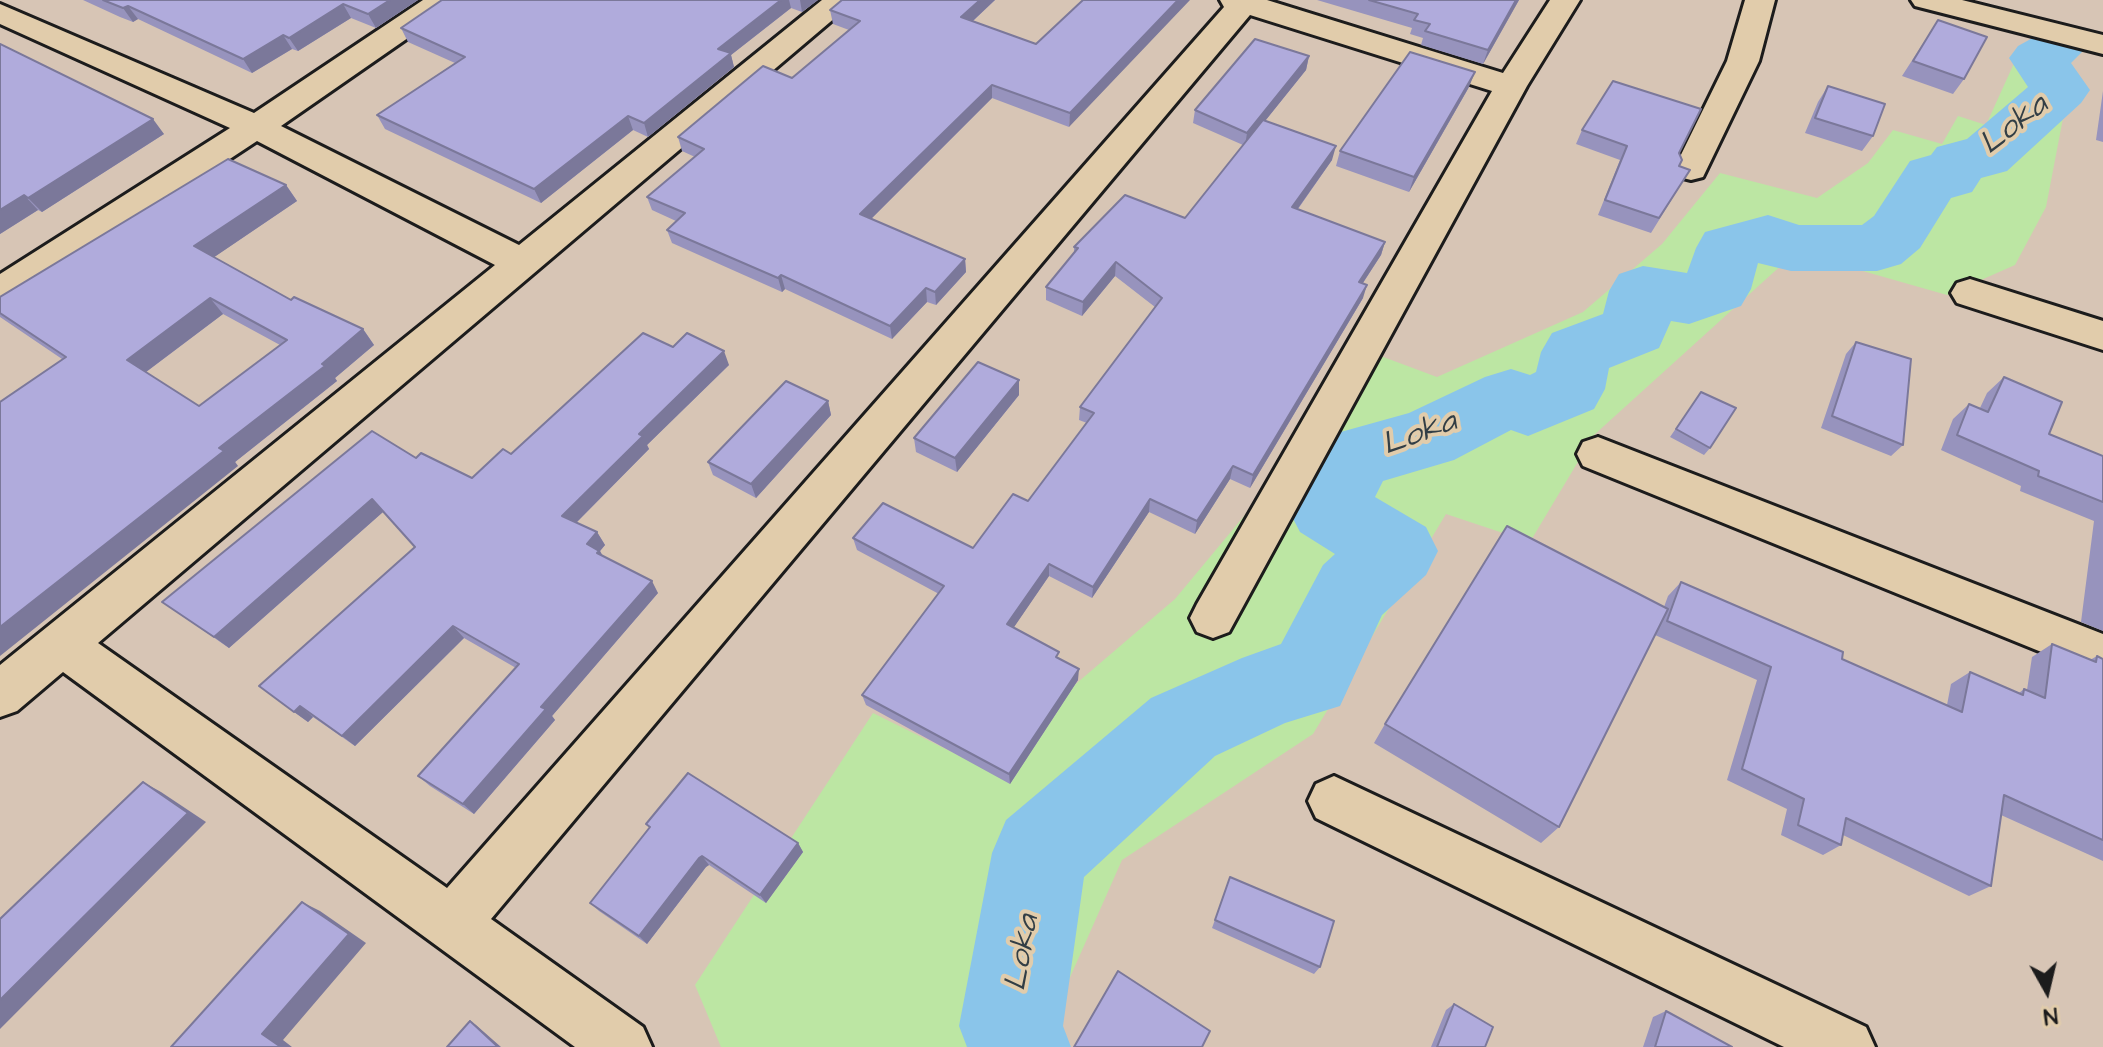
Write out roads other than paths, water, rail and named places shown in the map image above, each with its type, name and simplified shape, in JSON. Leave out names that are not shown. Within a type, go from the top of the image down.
[{"type":"street","points":[[0,292],[256,127],[443,0]]},
{"type":"street","points":[[0,695],[841,0]]},
{"type":"street","points":[[1213,618],[1511,86],[1565,0]]},
{"type":"street","points":[[1691,169],[1743,61],[1760,0]]},
{"type":"street","points":[[1926,0],[2103,45]]},
{"type":"street","points":[[451,925],[1240,2],[1511,86]]},
{"type":"street","points":[[3,17],[256,127],[523,263]]},
{"type":"street","points":[[1970,293],[2103,336]]},
{"type":"street","points":[[1598,454],[2103,656]]},
{"type":"street","points":[[62,644],[623,1047]]},
{"type":"street","points":[[1334,801],[1846,1047]]},
{"type":"waterway","name":"Loka","points":[[1019,1047],[1011,1026],[1040,853],[1183,727],[1273,686],[1309,678],[1352,590],[1397,551],[1328,509],[1357,457],[1427,439],[1511,397],[1528,407],[1568,389],[1577,352],[1634,330],[1643,291],[1689,299],[1717,289],[1729,248],[1768,238],[1791,248],[1877,248],[1897,232],[1932,176],[1950,177],[1959,161],[1985,157],[2060,90],[2038,58],[2058,47]]}]
